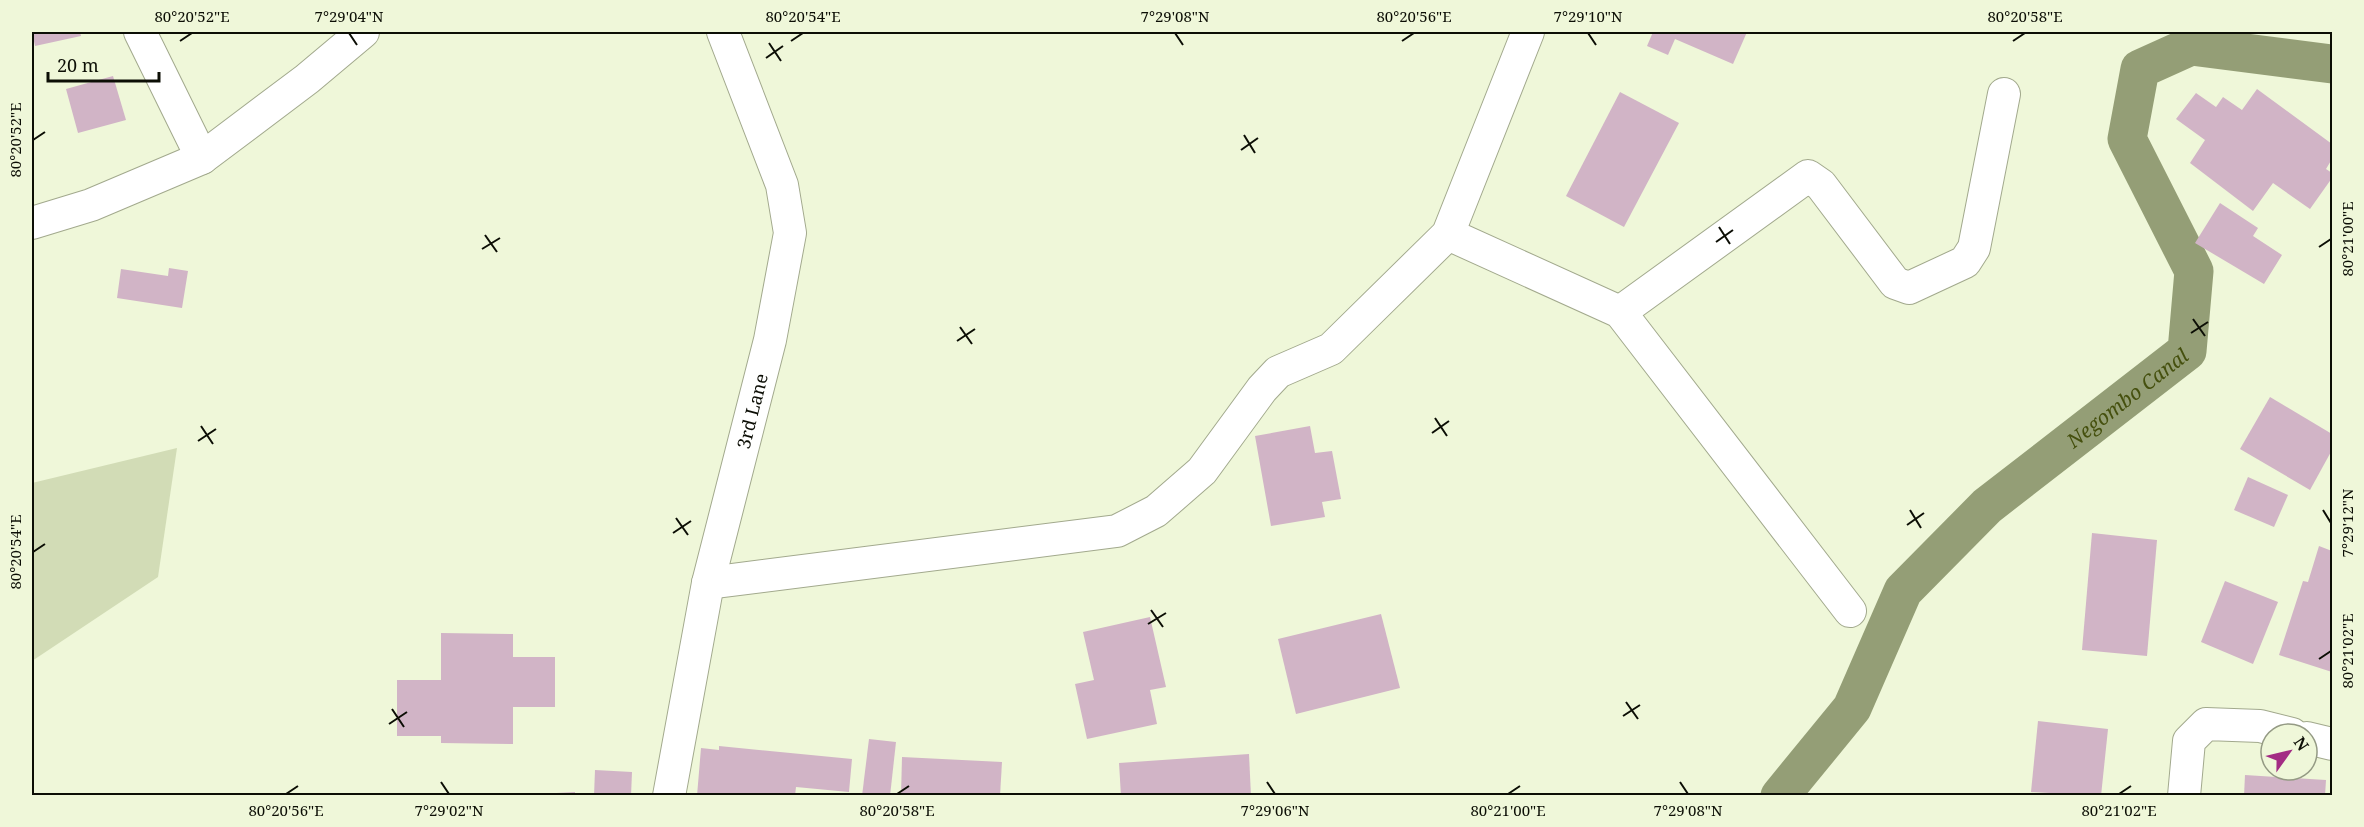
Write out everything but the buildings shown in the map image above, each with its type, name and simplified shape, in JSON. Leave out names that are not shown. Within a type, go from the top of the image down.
[{"type":"street","points":[[140,32],[202,158]]},
{"type":"street","points":[[32,224],[91,205],[202,158],[307,79],[363,32]]},
{"type":"street","name":"3rd Lane","points":[[669,795],[708,583],[770,340],[790,233],[782,185],[723,32]]},
{"type":"street","points":[[708,583],[1116,531],[1156,511],[1202,471],[1262,389],[1278,372],[1331,349],[1448,234],[1528,32]]},
{"type":"street","points":[[1620,312],[1808,176],[1821,185],[1895,283],[1909,288],[1965,262],[1974,248],[2004,94]]},
{"type":"street","points":[[1448,234],[1620,312],[1850,611]]},
{"type":"street","points":[[2184,795],[2189,741],[2206,724],[2259,726]]},
{"type":"green space","points":[[177,448],[158,577],[32,661],[32,483]]},
{"type":"waterway","name":"Negombo Canal","points":[[1780,796],[1852,708],[1903,591],[1987,506],[2187,351],[2194,271],[2127,139],[2140,69],[2191,46],[2332,64]]}]
